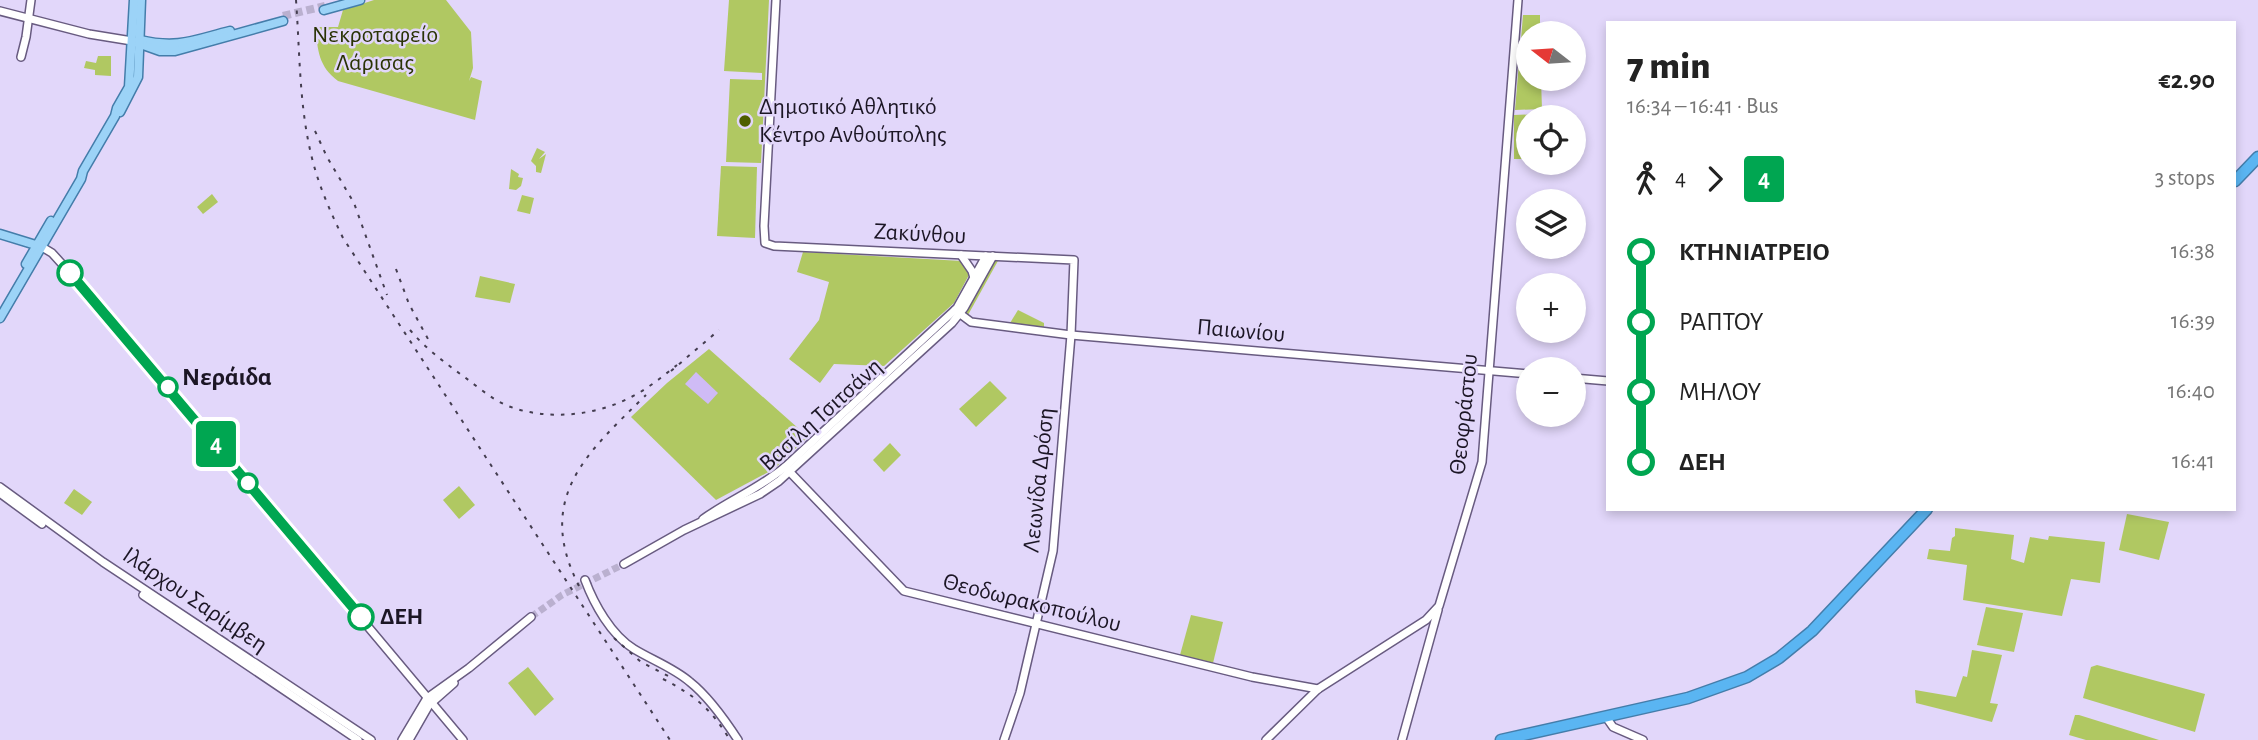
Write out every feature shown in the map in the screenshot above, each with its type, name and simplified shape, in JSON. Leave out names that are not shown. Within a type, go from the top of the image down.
[{"type":"highway","points":[[2236,180],[2258,156]]},
{"type":"highway","points":[[1501,740],[1709,692],[1747,677],[1779,658],[1822,621],[1925,511]]},
{"type":"main road","points":[[115,116],[136,84],[139,63],[134,0]]},
{"type":"main road","points":[[0,308],[80,179],[115,116],[130,83],[141,17],[141,0]]},
{"type":"main road","points":[[345,0],[324,8],[360,0]]},
{"type":"main road","points":[[141,17],[145,32],[161,48]]},
{"type":"main road","points":[[137,42],[181,50],[283,19]]},
{"type":"main road","points":[[139,63],[146,54],[161,48]]},
{"type":"main road","points":[[0,234],[39,246]]},
{"type":"main road","points":[[0,317],[39,246]]},
{"type":"street","points":[[21,57],[31,0]]},
{"type":"street","name":"Ζακύνθου","points":[[776,0],[765,243],[774,246],[1074,260]]},
{"type":"street","name":"Θεοφράστου","points":[[1402,740],[1480,473],[1518,0]]},
{"type":"street","points":[[0,11],[89,34],[137,42]]},
{"type":"street","points":[[39,246],[52,253],[155,372],[463,740]]},
{"type":"street","points":[[961,255],[974,278]]},
{"type":"street","name":"Βασίλη Τσιτσάνη","points":[[957,313],[974,278],[989,256]]},
{"type":"street","name":"Βασίλη Τσιτσάνη","points":[[624,564],[760,494],[957,313],[989,256]]},
{"type":"street","name":"Λεωνίδα Δρόση","points":[[1004,740],[1020,693],[1053,551],[1071,335],[1074,260]]},
{"type":"street","name":"Παιωνίου","points":[[957,313],[971,322],[1071,335],[1516,373]]},
{"type":"street","points":[[1586,379],[1606,381]]},
{"type":"street","name":"Θεοδωρακοπούλου","points":[[788,470],[903,590],[1252,677],[1318,689]]},
{"type":"street","name":"Ιλάρχου Σαρίμβεη","points":[[0,487],[103,562],[371,740]]},
{"type":"street","name":"Ιλάρχου Σαρίμβεη","points":[[0,493],[82,553],[358,740]]},
{"type":"street","points":[[584,580],[619,636],[632,648],[691,682],[725,720],[738,740]]},
{"type":"street","points":[[1266,740],[1318,689],[1423,622],[1439,606]]},
{"type":"street","points":[[402,740],[429,701],[531,617]]},
{"type":"street","points":[[409,740],[429,701]]},
{"type":"street","points":[[1606,717],[1613,727],[1643,740]]},
{"type":"green space","name":"Νεκροταφείο Λάρισας","points":[[374,0],[446,0],[471,32],[473,68],[469,81],[471,77],[482,81],[475,120],[338,81],[332,76],[318,51],[316,27],[338,27],[343,10]]},
{"type":"green space","name":"Δημοτικό Αθλητικό Κέντρο Ανθούπολης","points":[[729,0],[769,0],[761,163],[726,162],[730,79],[762,80],[762,73],[724,71]]},
{"type":"green space","points":[[1523,15],[1540,15],[1540,21],[1522,21]]},
{"type":"green space","points":[[98,56],[111,56],[111,76],[95,75],[95,70],[84,68],[86,61],[96,63]]},
{"type":"green space","points":[[1517,91],[1541,91],[1542,105],[1516,105],[1515,110]]},
{"type":"green space","points":[[1516,115],[1516,159],[1514,159]]},
{"type":"green space","points":[[537,148],[545,152],[539,159],[546,154],[541,173],[536,172],[536,166],[531,161]]},
{"type":"green space","points":[[721,166],[757,167],[755,238],[717,236]]},
{"type":"green space","points":[[511,169],[519,174],[518,177],[523,178],[521,186],[516,190],[509,189]]},
{"type":"green space","points":[[212,194],[218,202],[203,214],[197,207]]},
{"type":"green space","points":[[522,195],[534,198],[530,214],[517,211]]},
{"type":"green space","points":[[803,252],[962,261],[970,273],[954,303],[884,366],[834,364],[820,383],[789,359],[819,320],[829,282],[797,272]]},
{"type":"green space","points":[[994,259],[999,259],[968,315],[964,313]]},
{"type":"green space","points":[[480,276],[515,284],[510,303],[475,297]]},
{"type":"green space","points":[[1018,310],[1044,323],[1044,327],[1010,323]]},
{"type":"green space","points":[[709,349],[808,437],[774,469],[716,500],[631,417]]},
{"type":"green space","points":[[990,381],[1007,398],[976,427],[959,409]]},
{"type":"green space","points":[[890,443],[901,455],[884,472],[873,460]]},
{"type":"green space","points":[[459,486],[475,505],[459,519],[443,500]]},
{"type":"green space","points":[[74,489],[92,502],[82,515],[64,503]]},
{"type":"green space","points":[[2127,514],[2169,522],[2159,560],[2119,550]]},
{"type":"green space","points":[[1955,528],[2014,535],[2011,559],[2024,563],[2030,537],[2048,540],[2049,536],[2105,542],[2100,583],[2071,579],[2062,616],[1963,600],[1967,565],[1927,559],[1929,549],[1950,551]]},
{"type":"green space","points":[[1986,607],[2023,613],[2014,652],[1977,645]]},
{"type":"green space","points":[[1191,615],[1223,622],[1213,663],[1180,655]]},
{"type":"green space","points":[[1972,650],[2002,655],[1990,703],[1998,704],[1992,722],[1916,703],[1915,690],[1956,697],[1963,676],[1967,677]]},
{"type":"green space","points":[[2097,665],[2205,694],[2195,732],[2083,698],[2091,667]]},
{"type":"green space","points":[[528,667],[554,699],[535,716],[508,683]]},
{"type":"green space","points":[[2075,715],[2159,740],[2086,740],[2069,735]]},
{"type":"shaded area","points":[[696,372],[718,393],[708,404],[685,384]]},
{"type":"tunnel","points":[[283,16],[325,6]]},
{"type":"tunnel","points":[[531,617],[562,595],[624,564]]},
{"type":"railway","points":[[296,0],[308,142],[319,182],[343,238],[670,740]]},
{"type":"railway","points":[[315,131],[354,203],[387,295]]},
{"type":"railway","points":[[396,269],[409,304],[428,339]]},
{"type":"railway","points":[[410,330],[435,354],[490,396],[508,406],[539,414],[588,412],[619,403],[656,382],[677,365]]},
{"type":"railway","points":[[671,371],[719,330]]},
{"type":"railway","points":[[579,586],[567,555],[562,527],[565,502],[574,479],[587,458],[646,395]]},
{"type":"railway","points":[[614,638],[641,662],[674,679]]},
{"type":"railway","points":[[663,679],[702,704],[730,740]]},
{"type":"bus line","name":"4","points":[[70,273],[361,617]]},
{"type":"place","name":"Δημοτικό Αθλητικό Κέντρο Ανθούπολης","points":[[745,121]]},
{"type":"place","name":"ΔΕΗ","points":[[361,617]]},
{"type":"district","name":"Νεράιδα","points":[[227,377]]}]
